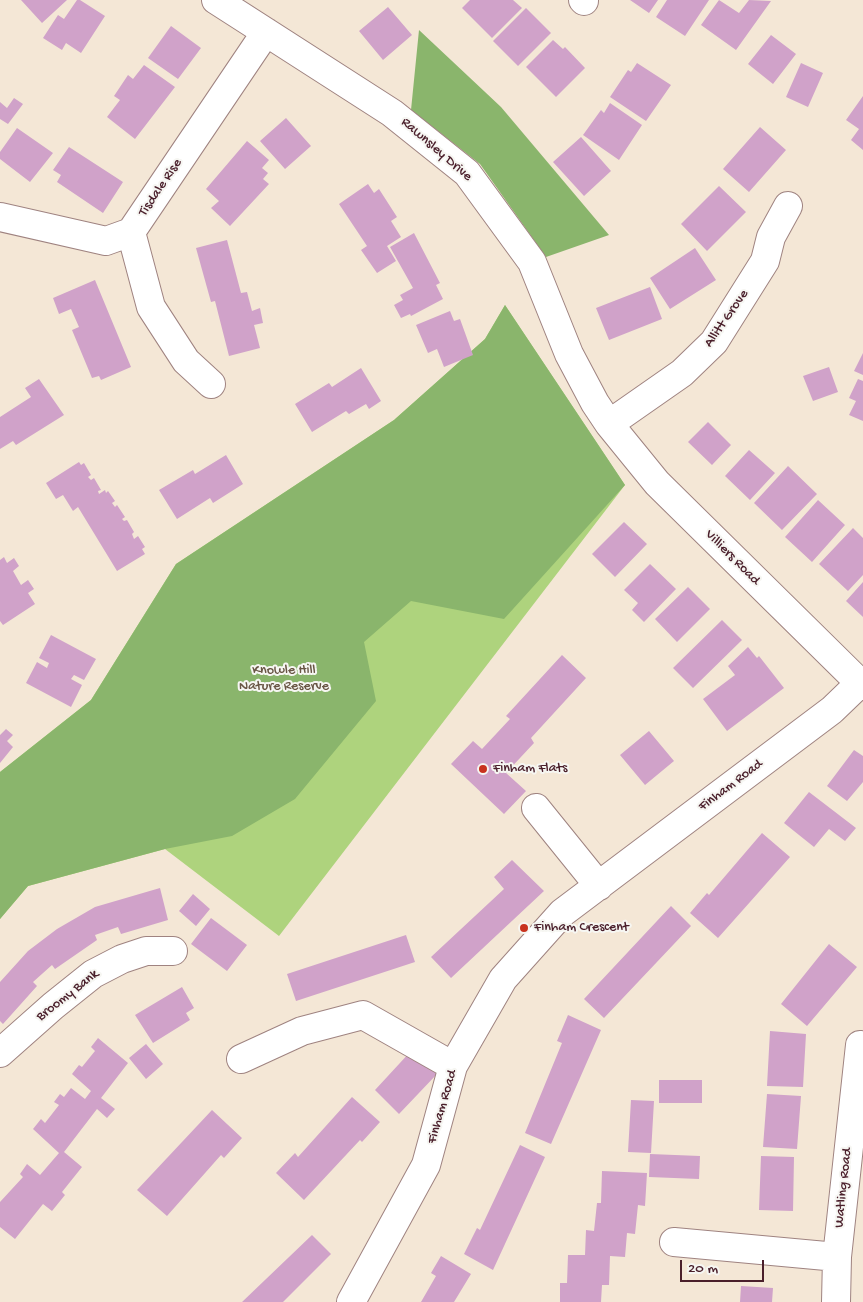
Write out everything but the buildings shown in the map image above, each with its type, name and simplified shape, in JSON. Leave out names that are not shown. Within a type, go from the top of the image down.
[{"type":"street","name":"Rawnsley Drive","points":[[216,0],[392,113],[467,173],[532,262],[569,354],[595,403],[609,424]]},
{"type":"street","name":"Tisdale Rise","points":[[0,217],[106,241],[131,232],[266,32]]},
{"type":"street","name":"Allitt Grove","points":[[609,424],[682,373],[714,342],[765,261],[770,237],[788,206]]},
{"type":"street","points":[[131,232],[151,307],[186,361],[211,384]]},
{"type":"street","name":"Villiers Road","points":[[609,424],[657,483],[862,685]]},
{"type":"street","name":"Finham Road","points":[[351,1302],[426,1165],[453,1066],[503,980],[562,913],[832,710],[862,685]]},
{"type":"street","points":[[536,808],[600,886]]},
{"type":"street","name":"Broomy Bank","points":[[0,1053],[53,1006],[93,974],[122,959],[146,951],[173,951]]},
{"type":"street","points":[[241,1059],[302,1031],[363,1015],[453,1066]]},
{"type":"street","name":"Watling Road","points":[[836,1302],[837,1258],[860,1045]]},
{"type":"street","points":[[674,1242],[837,1258]]},
{"type":"green space","points":[[419,30],[501,107],[609,235],[546,257],[480,164],[411,110]]},
{"type":"green space","name":"Knowle Hill Nature Reserve","points":[[505,305],[625,485],[279,936],[165,849],[28,886],[0,919],[0,772],[91,700],[176,564],[394,420],[485,339]]},
{"type":"green space","name":"Knowle Hill Nature Reserve","points":[[505,305],[625,485],[504,619],[411,601],[364,642],[376,701],[295,799],[232,836],[165,849],[28,886],[0,919],[0,772],[91,700],[176,564],[394,420],[485,339]]},
{"type":"place","name":"Finham Flats","points":[[483,769]]},
{"type":"place","name":"Finham Crescent","points":[[524,928]]}]
